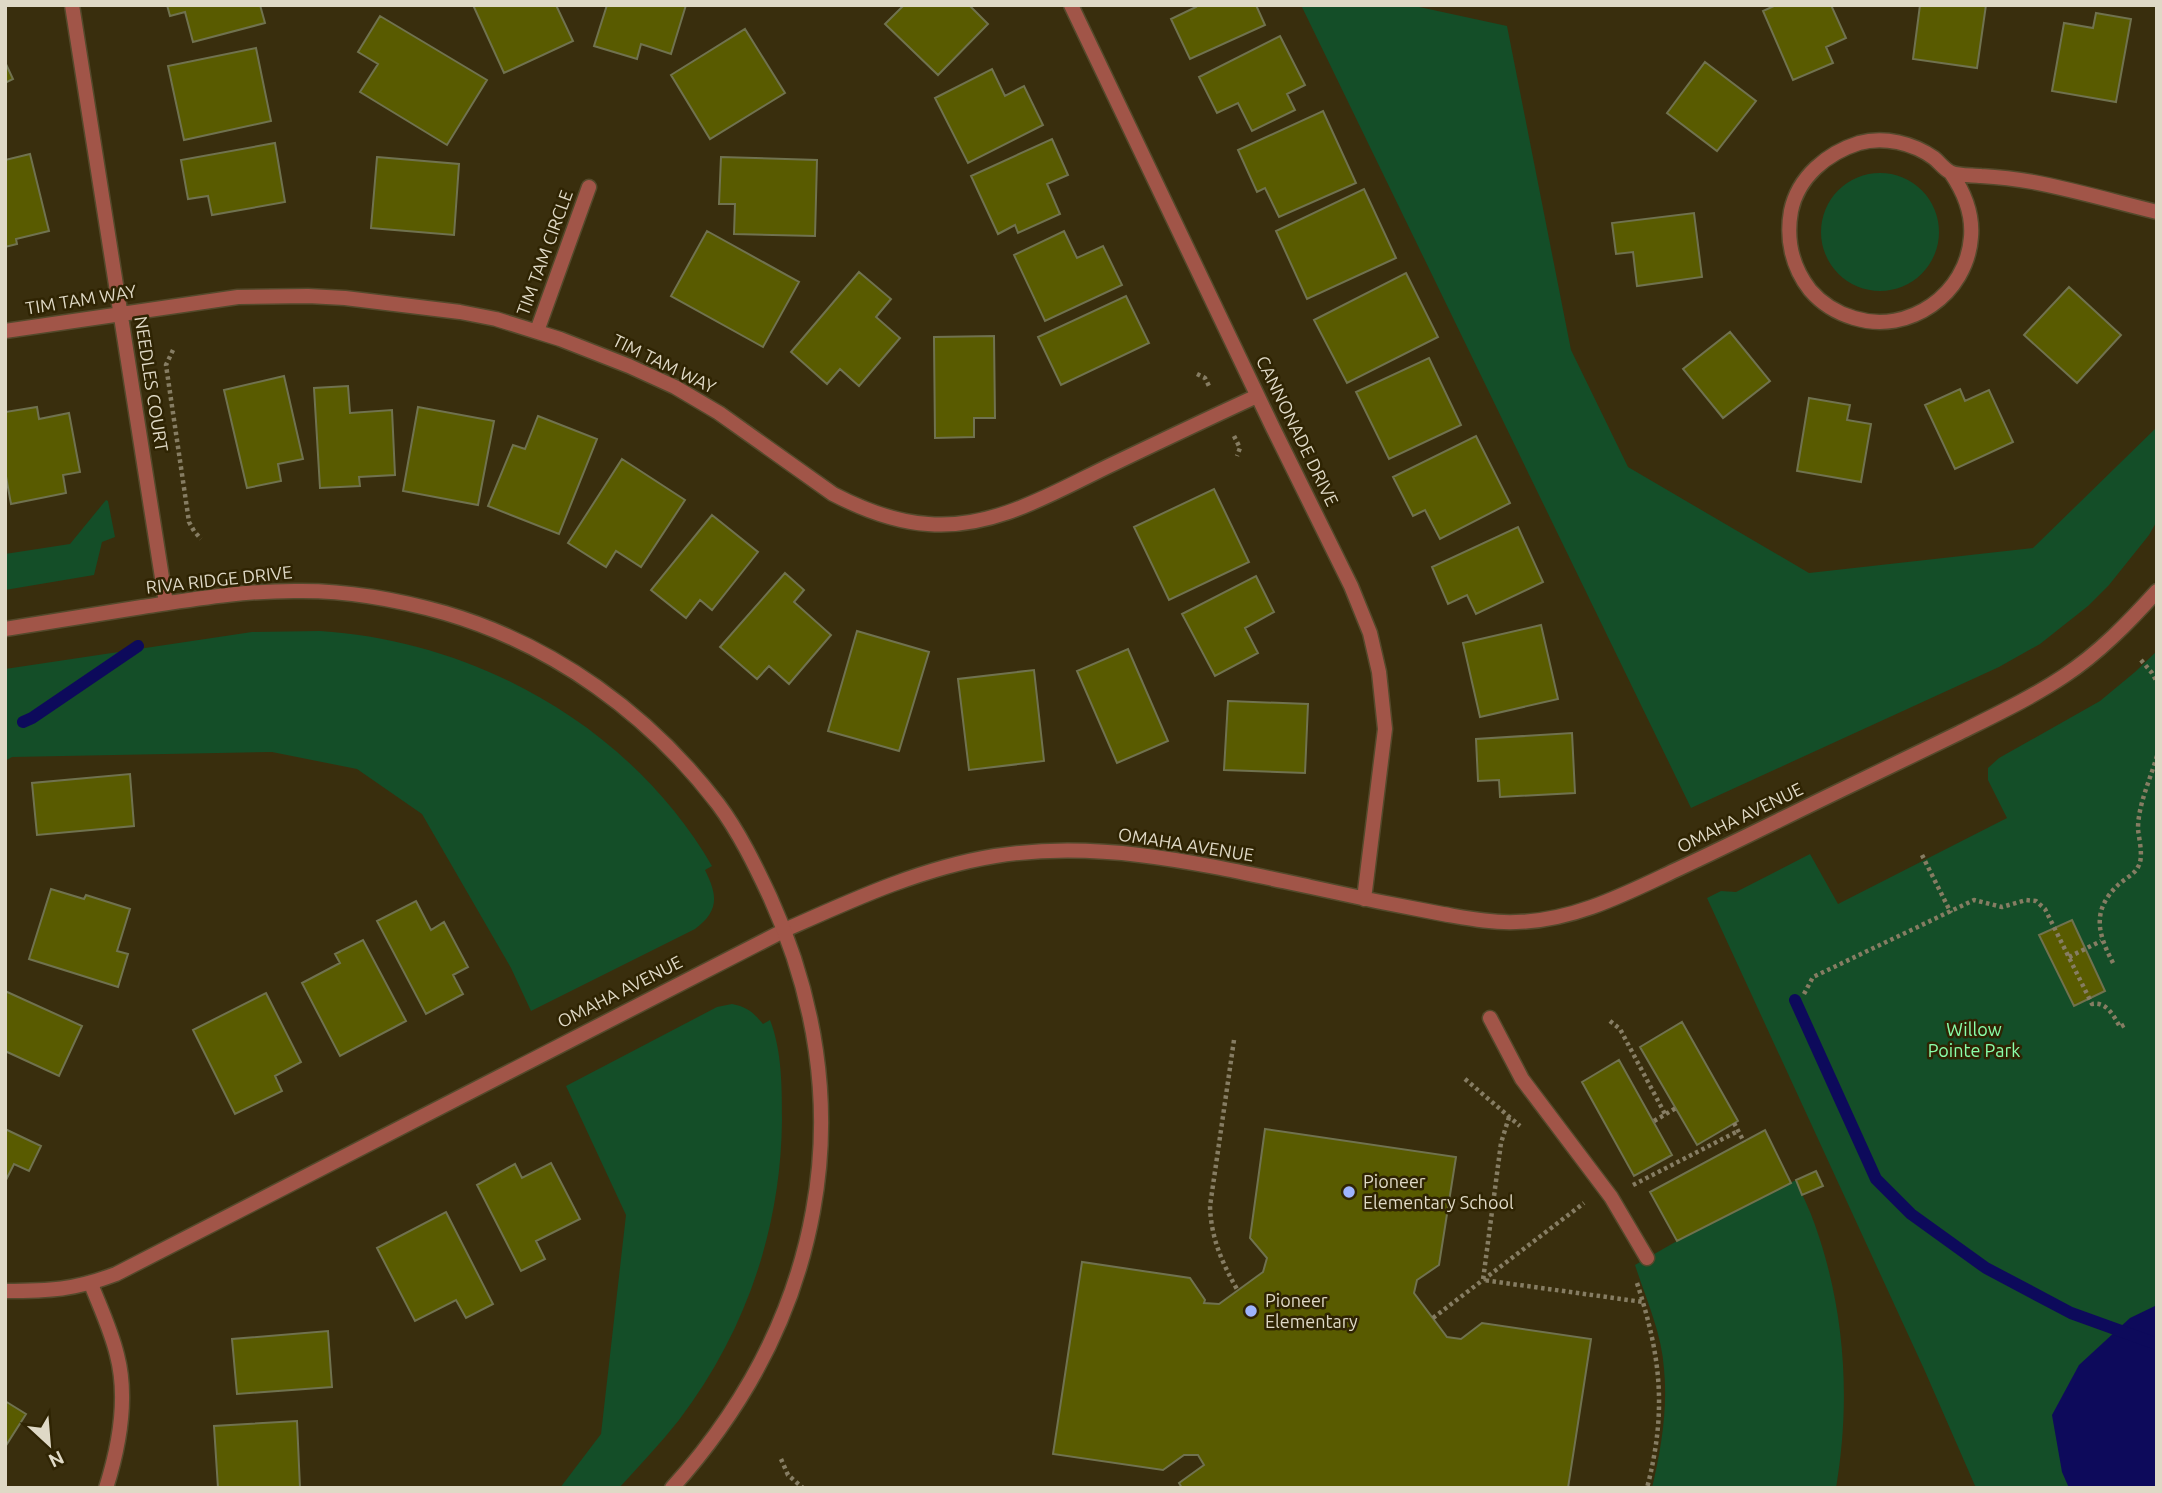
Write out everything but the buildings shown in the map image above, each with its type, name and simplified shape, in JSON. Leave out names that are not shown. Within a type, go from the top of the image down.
[{"type":"street","name":"NEEDLES COURT","points":[[72,5],[166,603]]},
{"type":"street","name":"CANNONADE DRIVE","points":[[1071,5],[1257,396],[1351,586],[1370,633],[1379,672],[1385,729],[1364,899]]},
{"type":"street","points":[[1951,173],[1967,203],[1971,237],[1962,271],[1942,298],[1913,316],[1878,322],[1844,316],[1816,297],[1794,264],[1789,225],[1792,206],[1811,171],[1843,148],[1862,142],[1881,140],[1920,149],[1951,173],[2033,182],[2157,212]]},
{"type":"street","name":"TIM TAM CIRCLE","points":[[537,331],[589,187]]},
{"type":"street","name":"TIM TAM WAY","points":[[5,331],[238,297],[321,297],[386,302],[496,319],[537,331],[675,387],[719,413],[833,494],[898,519],[929,524],[986,519],[1028,504],[1257,396]]},
{"type":"street","name":"RIVA RIDGE DRIVE","points":[[5,629],[166,603],[264,592],[303,590],[345,593],[402,603],[481,625],[563,664],[650,729],[698,779],[720,807],[754,863],[785,930],[803,984],[817,1047],[820,1117],[818,1172],[814,1208],[798,1274],[772,1340],[713,1440],[672,1488]]},
{"type":"street","name":"OMAHA AVENUE","points":[[5,1291],[71,1289],[116,1274],[785,930],[881,888],[925,873],[991,856],[1067,850],[1153,855],[1473,919],[1518,922],[1566,915],[1614,899],[2027,699],[2068,674],[2109,640],[2157,591]]},
{"type":"street","points":[[1490,1018],[1522,1079],[1611,1198],[1647,1258]]},
{"type":"street","points":[[91,1284],[112,1338],[121,1375],[122,1404],[117,1446],[106,1488]]},
{"type":"path","points":[[173,350],[166,365],[189,522],[201,539]]},
{"type":"path","points":[[2141,660],[2157,682]]},
{"type":"path","points":[[2113,963],[2101,941],[2100,918],[2106,899],[2138,868],[2138,816],[2157,756]]},
{"type":"path","points":[[1922,855],[1951,913]]},
{"type":"path","points":[[1804,993],[1813,978],[1974,900],[2003,907],[2026,900],[2036,901],[2049,916],[2092,1004],[2106,1007],[2120,1027],[2126,1024]]},
{"type":"path","points":[[2069,957],[2101,941]]},
{"type":"path","points":[[1610,1021],[1620,1029],[1665,1114]]},
{"type":"path","points":[[1234,1040],[1210,1206],[1218,1254],[1238,1291]]},
{"type":"path","points":[[1465,1079],[1526,1131]]},
{"type":"path","points":[[1654,1121],[1676,1108]]},
{"type":"path","points":[[1483,1280],[1501,1143],[1510,1117]]},
{"type":"path","points":[[1734,1123],[1744,1142]]},
{"type":"path","points":[[1624,1189],[1738,1131]]},
{"type":"path","points":[[1433,1318],[1590,1198]]},
{"type":"path","points":[[1635,1278],[1653,1337],[1660,1377],[1655,1455],[1647,1488]]},
{"type":"path","points":[[1483,1280],[1643,1302]]},
{"type":"path","points":[[781,1459],[788,1475],[803,1488]]},
{"type":"green space","points":[[1301,5],[1410,5],[1507,26],[1571,350],[1628,467],[1809,573],[2033,548],[2157,427],[2157,521],[2149,535],[2109,585],[2088,606],[2040,644],[1999,667],[1691,808]]},
{"type":"green space","points":[[1880,173],[1902,178],[1922,190],[1934,210],[1939,232],[1934,254],[1922,274],[1902,286],[1880,291],[1858,286],[1838,274],[1826,254],[1821,232],[1826,210],[1838,190],[1858,178]]},
{"type":"green space","points":[[106,500],[115,537],[102,542],[94,575],[5,590],[5,554],[70,544]]},
{"type":"green space","points":[[320,631],[379,638],[437,653],[492,673],[545,700],[594,734],[639,772],[679,817],[712,866],[705,870],[714,895],[709,916],[695,929],[531,1011],[511,968],[422,814],[357,769],[272,752],[12,757],[5,761],[5,669],[252,632]]},
{"type":"green space","name":"Willow Pointe Park","points":[[2157,651],[2157,1488],[1976,1488],[1707,898],[1721,891],[1736,892],[1810,854],[1838,904],[2007,818],[1988,780],[1988,768],[1999,758],[2100,701]]},
{"type":"green space","points":[[732,1004],[749,1011],[763,1024],[770,1020],[780,1069],[780,1161],[775,1201],[755,1279],[723,1352],[702,1387],[672,1429],[619,1488],[560,1488],[601,1434],[626,1215],[566,1086],[717,1007]]},
{"type":"green space","points":[[1796,1180],[1813,1219],[1825,1257],[1839,1322],[1844,1388],[1841,1455],[1836,1488],[1652,1488],[1663,1429],[1664,1369],[1657,1330],[1635,1265]]},
{"type":"shaded area","points":[[2157,1305],[2157,1488],[2069,1488],[2062,1472],[2052,1415],[2079,1365],[2130,1318]]},
{"type":"waterway","points":[[23,722],[138,646]]},
{"type":"waterway","points":[[1795,1000],[1876,1179],[1911,1214],[1986,1268],[2071,1313],[2157,1344]]},
{"type":"place","name":"Pioneer Elementary School","points":[[1349,1192]]},
{"type":"place","name":"Pioneer Elementary","points":[[1251,1311]]}]
